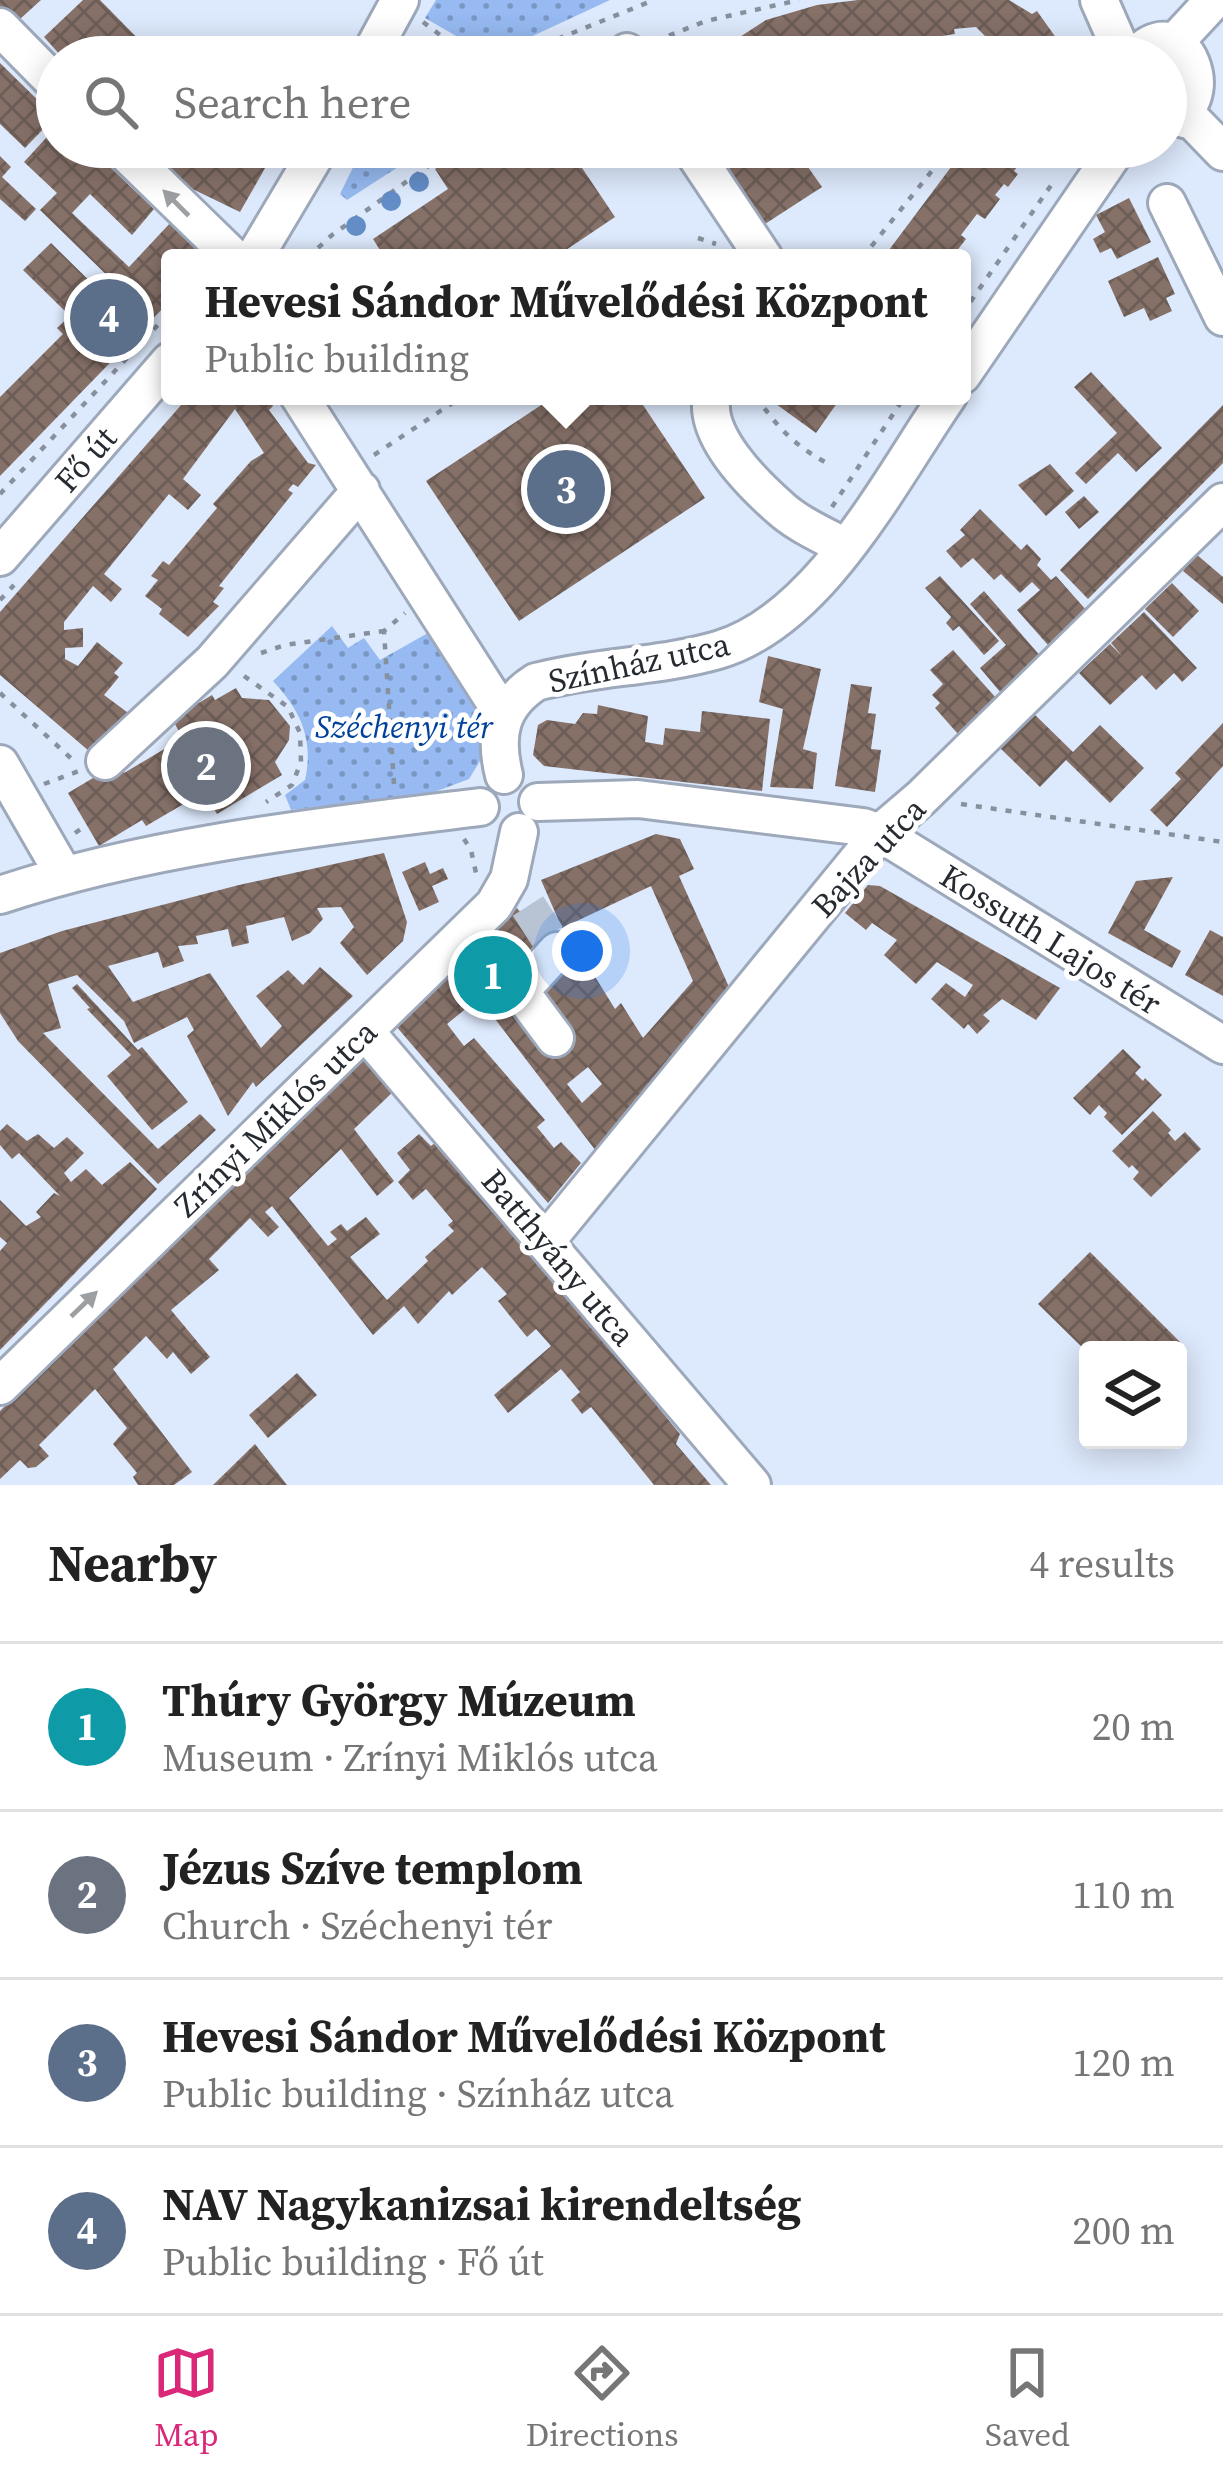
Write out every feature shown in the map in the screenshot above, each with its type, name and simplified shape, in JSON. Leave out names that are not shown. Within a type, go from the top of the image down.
[{"type":"street","points":[[1100,0],[1115,36]]},
{"type":"street","points":[[1121,0],[1152,36]]},
{"type":"street","points":[[1170,36],[1214,0]]},
{"type":"street","points":[[380,36],[399,2]]},
{"type":"street","points":[[0,28],[36,64]]},
{"type":"street","points":[[1187,112],[1211,92],[1223,37]]},
{"type":"street","points":[[1187,51],[1196,52],[1211,92]]},
{"type":"street","points":[[1187,120],[1223,152]]},
{"type":"street","points":[[142,168],[226,249]]},
{"type":"street","points":[[259,249],[308,168]]},
{"type":"street","points":[[704,168],[758,249]]},
{"type":"street","points":[[971,362],[1104,168]]},
{"type":"street","points":[[1167,203],[1223,317]]},
{"type":"street","name":"Fő út","points":[[0,557],[161,371]]},
{"type":"street","points":[[305,405],[493,699],[498,704],[511,702]]},
{"type":"street","points":[[712,405],[712,417],[735,458],[782,510],[830,539]]},
{"type":"street","name":"Színház utca","points":[[504,775],[500,728],[511,702],[536,682],[707,653],[760,632],[807,595],[830,539],[941,405]]},
{"type":"street","points":[[104,761],[212,662],[355,481]]},
{"type":"street","name":"Bajza utca","points":[[545,1241],[880,833],[1223,502]]},
{"type":"street","points":[[509,900],[528,817],[531,785],[504,775],[489,783],[480,808],[491,827],[504,833],[528,817],[638,799],[880,833]]},
{"type":"street","points":[[9,779],[70,861]]},
{"type":"street","points":[[0,895],[70,861],[480,808]]},
{"type":"street","name":"Kossuth Lajos tér","points":[[880,833],[1223,1045]]},
{"type":"street","name":"Zrínyi Miklós utca","points":[[0,1386],[365,1031],[509,900]]},
{"type":"street","points":[[555,1038],[520,992],[557,951]]},
{"type":"street","name":"Batthyány utca","points":[[365,1031],[752,1485]]},
{"type":"path","points":[[565,36],[654,0]]},
{"type":"path","points":[[672,36],[706,21],[800,0]]},
{"type":"path","points":[[399,2],[442,36]]},
{"type":"path","points":[[317,249],[426,168]]},
{"type":"path","points":[[869,249],[934,168]]},
{"type":"path","points":[[971,301],[1063,168]]},
{"type":"path","points":[[698,238],[726,248]]},
{"type":"path","points":[[0,494],[161,322]]},
{"type":"path","points":[[355,481],[452,405]]},
{"type":"path","points":[[763,405],[781,430],[825,462]]},
{"type":"path","points":[[830,539],[900,405]]},
{"type":"path","points":[[271,652],[285,645],[385,632],[428,594]]},
{"type":"path","points":[[385,632],[394,788]]},
{"type":"path","points":[[238,666],[249,680],[288,707],[300,733],[301,762],[292,785],[266,802]]},
{"type":"path","points":[[0,692],[83,770],[9,779]]},
{"type":"path","points":[[921,798],[1223,842]]},
{"type":"path","points":[[70,835],[70,861]]},
{"type":"path","points":[[454,835],[471,850],[474,888],[509,900]]},
{"type":"green space","points":[[436,0],[610,0],[533,36],[456,36],[425,18]]},
{"type":"green space","points":[[353,168],[397,168],[347,200],[340,194]]},
{"type":"green space","name":"Széchenyi tér","points":[[332,626],[348,648],[364,638],[380,660],[428,633],[483,719],[483,756],[469,779],[429,794],[291,810],[285,795],[305,780],[308,752],[298,715],[273,681]]},
{"type":"building","points":[[0,0],[41,0],[9,29],[0,19]]},
{"type":"building","points":[[83,0],[100,0],[135,36],[45,36]]},
{"type":"building","points":[[858,0],[1009,0],[1032,14],[1037,11],[1055,36],[985,36],[976,27],[954,29],[955,34],[942,36],[741,36],[766,20],[817,5]]},
{"type":"building","points":[[0,63],[36,98],[36,137],[25,148],[0,124]]},
{"type":"building","points":[[36,149],[36,168],[111,168],[154,209],[132,235],[90,194],[72,213],[129,267],[172,221],[200,249],[161,249],[161,310],[0,476],[0,397],[63,334],[57,328],[70,316],[23,270],[51,243],[109,300],[121,289],[40,210],[57,193],[24,162]]},
{"type":"building","points":[[0,156],[11,167],[2,177],[36,209],[25,221],[0,199]]},
{"type":"building","points":[[164,168],[265,168],[240,212],[176,181]]},
{"type":"building","points":[[582,168],[615,217],[567,249],[379,249],[373,239],[448,189],[435,169]]},
{"type":"building","points":[[729,168],[809,168],[822,187],[765,224]]},
{"type":"building","points":[[950,168],[1016,168],[1018,174],[995,195],[1000,199],[985,219],[977,214],[961,235],[966,239],[958,249],[890,249]]},
{"type":"building","points":[[1129,198],[1151,242],[1117,259],[1111,248],[1100,253],[1093,239],[1105,232],[1096,215]]},
{"type":"building","points":[[1158,257],[1175,294],[1166,298],[1172,311],[1150,321],[1144,308],[1124,317],[1108,281]]},
{"type":"building","points":[[1091,372],[1162,448],[1136,472],[1118,453],[1086,484],[1075,473],[1117,433],[1074,387]]},
{"type":"building","points":[[181,405],[272,405],[269,410],[308,463],[316,465],[298,487],[293,484],[288,490],[293,493],[219,586],[224,588],[213,602],[219,606],[188,637],[145,596],[158,580],[151,576],[163,561],[169,565],[217,508],[213,504],[264,453],[235,409],[183,479],[201,495],[188,510],[169,494],[104,574],[122,589],[111,602],[93,586],[64,622],[64,630],[83,628],[83,647],[65,648],[65,659],[78,666],[97,642],[123,663],[114,673],[119,677],[104,695],[131,715],[96,757],[0,675],[0,612]]},
{"type":"building","points":[[541,405],[643,405],[705,498],[519,621],[426,481]]},
{"type":"building","points":[[777,405],[836,405],[816,433]]},
{"type":"building","points":[[1223,405],[1223,463],[1088,599],[1060,570]]},
{"type":"building","points":[[1050,464],[1074,491],[1046,516],[1018,485]]},
{"type":"building","points":[[1084,496],[1099,512],[1079,529],[1065,512]]},
{"type":"building","points":[[980,509],[1021,550],[1027,544],[1041,559],[1037,565],[1051,580],[1056,576],[1087,611],[1048,645],[1017,610],[1040,590],[1032,582],[1020,593],[1001,574],[994,580],[973,558],[961,568],[946,551],[965,535],[960,530]]},
{"type":"building","points":[[1196,554],[1223,577],[1223,604],[1183,571]]},
{"type":"building","points":[[940,576],[999,641],[984,655],[959,626],[953,631],[946,623],[951,617],[925,588]]},
{"type":"building","points":[[1172,583],[1199,611],[1173,637],[1145,609]]},
{"type":"building","points":[[984,591],[1042,658],[1001,693],[980,668],[1006,645],[970,604]]},
{"type":"building","points":[[1144,612],[1197,668],[1182,682],[1174,673],[1156,690],[1142,675],[1110,705],[1079,673],[1110,644],[1122,656],[1111,643]]},
{"type":"building","points":[[953,650],[997,699],[958,734],[935,708],[940,703],[932,695],[943,684],[930,670]]},
{"type":"building","points":[[768,656],[821,669],[803,749],[817,753],[813,789],[770,787],[783,709],[759,702]]},
{"type":"building","points":[[851,684],[872,687],[868,713],[876,714],[871,749],[881,750],[875,792],[835,786]]},
{"type":"building","points":[[236,688],[242,698],[269,700],[290,726],[289,740],[275,762],[282,775],[217,814],[204,792],[146,826],[142,820],[99,846],[68,793],[118,763],[124,773],[183,738],[172,719],[212,695],[215,700]]},
{"type":"building","points":[[598,705],[648,716],[645,742],[663,745],[665,728],[700,732],[702,711],[770,719],[762,791],[544,766],[533,755],[538,725],[547,720],[575,724],[583,713],[597,714]]},
{"type":"building","points":[[1030,710],[1073,752],[1100,725],[1144,768],[1110,803],[1066,760],[1040,787],[996,744]]},
{"type":"building","points":[[1223,723],[1223,766],[1167,827],[1150,810],[1181,779],[1175,773]]},
{"type":"building","points":[[656,834],[680,839],[694,869],[679,876],[729,987],[727,999],[596,1151],[479,998],[447,1024],[464,1046],[474,1038],[545,1120],[537,1127],[554,1148],[561,1142],[581,1163],[548,1203],[395,1025],[517,908],[550,950],[511,985],[570,1037],[541,985],[581,954],[615,1009],[621,1003],[643,1038],[693,981],[651,886],[562,928],[541,880]],"holes":[[[588,1067],[602,1084],[582,1103],[567,1084]]]},
{"type":"building","points":[[384,853],[407,922],[403,941],[367,975],[340,943],[354,927],[341,907],[317,908],[323,919],[310,933],[292,941],[284,917],[246,926],[249,943],[232,947],[228,929],[196,936],[198,944],[178,946],[184,961],[163,968],[158,952],[108,966],[133,1002],[210,973],[261,1048],[282,1026],[256,996],[288,970],[303,985],[320,967],[353,996],[256,1087],[253,1082],[228,1116],[187,1036],[194,1030],[187,1017],[134,1043],[124,1021],[77,975],[48,984],[61,1028],[43,1033],[158,1149],[200,1114],[216,1130],[158,1184],[18,1041],[0,1013],[0,953],[62,931]]},
{"type":"building","points":[[425,862],[430,874],[443,868],[448,879],[432,886],[439,902],[419,911],[402,872]]},
{"type":"building","points":[[1173,877],[1144,930],[1181,951],[1172,968],[1108,933],[1136,881]]},
{"type":"building","points":[[868,885],[880,886],[1060,988],[1036,1020],[1002,999],[983,1015],[990,1021],[977,1034],[968,1024],[964,1029],[931,999],[946,983],[965,997],[973,985],[937,962],[916,984],[884,955],[897,940],[872,923],[866,930],[845,913]]},
{"type":"building","points":[[1210,930],[1223,937],[1223,996],[1185,975]]},
{"type":"building","points":[[77,984],[138,1050],[142,1047],[188,1102],[152,1130],[107,1076],[131,1055],[87,1009],[72,988]]},
{"type":"building","points":[[1123,1049],[1141,1067],[1135,1073],[1162,1095],[1122,1135],[1099,1105],[1090,1115],[1073,1098]]},
{"type":"building","points":[[363,1050],[395,1090],[354,1129],[394,1181],[377,1196],[341,1149],[289,1198],[328,1246],[337,1239],[330,1232],[341,1224],[347,1231],[366,1217],[380,1234],[350,1257],[387,1300],[454,1231],[448,1225],[453,1221],[426,1189],[413,1200],[398,1182],[410,1170],[397,1153],[419,1134],[431,1146],[436,1142],[680,1434],[676,1444],[711,1485],[654,1485],[591,1407],[582,1414],[571,1400],[580,1392],[561,1369],[508,1413],[494,1395],[551,1346],[536,1329],[527,1337],[498,1301],[507,1294],[482,1267],[452,1295],[449,1291],[418,1324],[404,1306],[373,1335],[272,1206],[265,1212],[279,1227],[268,1237],[250,1218],[209,1259],[219,1270],[171,1310],[210,1357],[191,1374],[173,1352],[167,1359],[146,1336],[113,1369],[192,1472],[174,1485],[138,1485],[133,1477],[137,1473],[113,1444],[127,1428],[95,1389],[39,1445],[49,1456],[36,1467],[28,1468],[20,1460],[0,1479],[0,1411]]},
{"type":"building","points":[[1153,1111],[1175,1141],[1185,1132],[1201,1149],[1151,1197],[1133,1179],[1139,1172],[1112,1151]]},
{"type":"building","points":[[7,1124],[27,1141],[38,1134],[54,1148],[67,1137],[84,1153],[64,1173],[71,1182],[86,1169],[102,1185],[130,1162],[157,1189],[0,1350],[0,1251],[7,1243],[0,1237],[0,1200],[26,1226],[41,1217],[36,1212],[54,1193],[60,1196],[19,1153],[12,1159],[0,1145],[0,1131]]},
{"type":"building","points":[[1090,1252],[1179,1341],[1079,1344],[1038,1304]]},
{"type":"building","points":[[297,1373],[317,1395],[268,1438],[249,1415]]},
{"type":"building","points":[[255,1444],[287,1485],[213,1485]]},
{"type":"tunnel","points":[[528,906],[557,951]]},
{"type":"place","name":"NAV Nagykanizsai kirendeltség","points":[[109,318]]},
{"type":"place","name":"Hevesi Sándor Művelődési Központ","points":[[566,489]]},
{"type":"place","name":"Jézus Szíve templom","points":[[206,766]]},
{"type":"place","name":"Thúry György Múzeum","points":[[493,975]]}]
